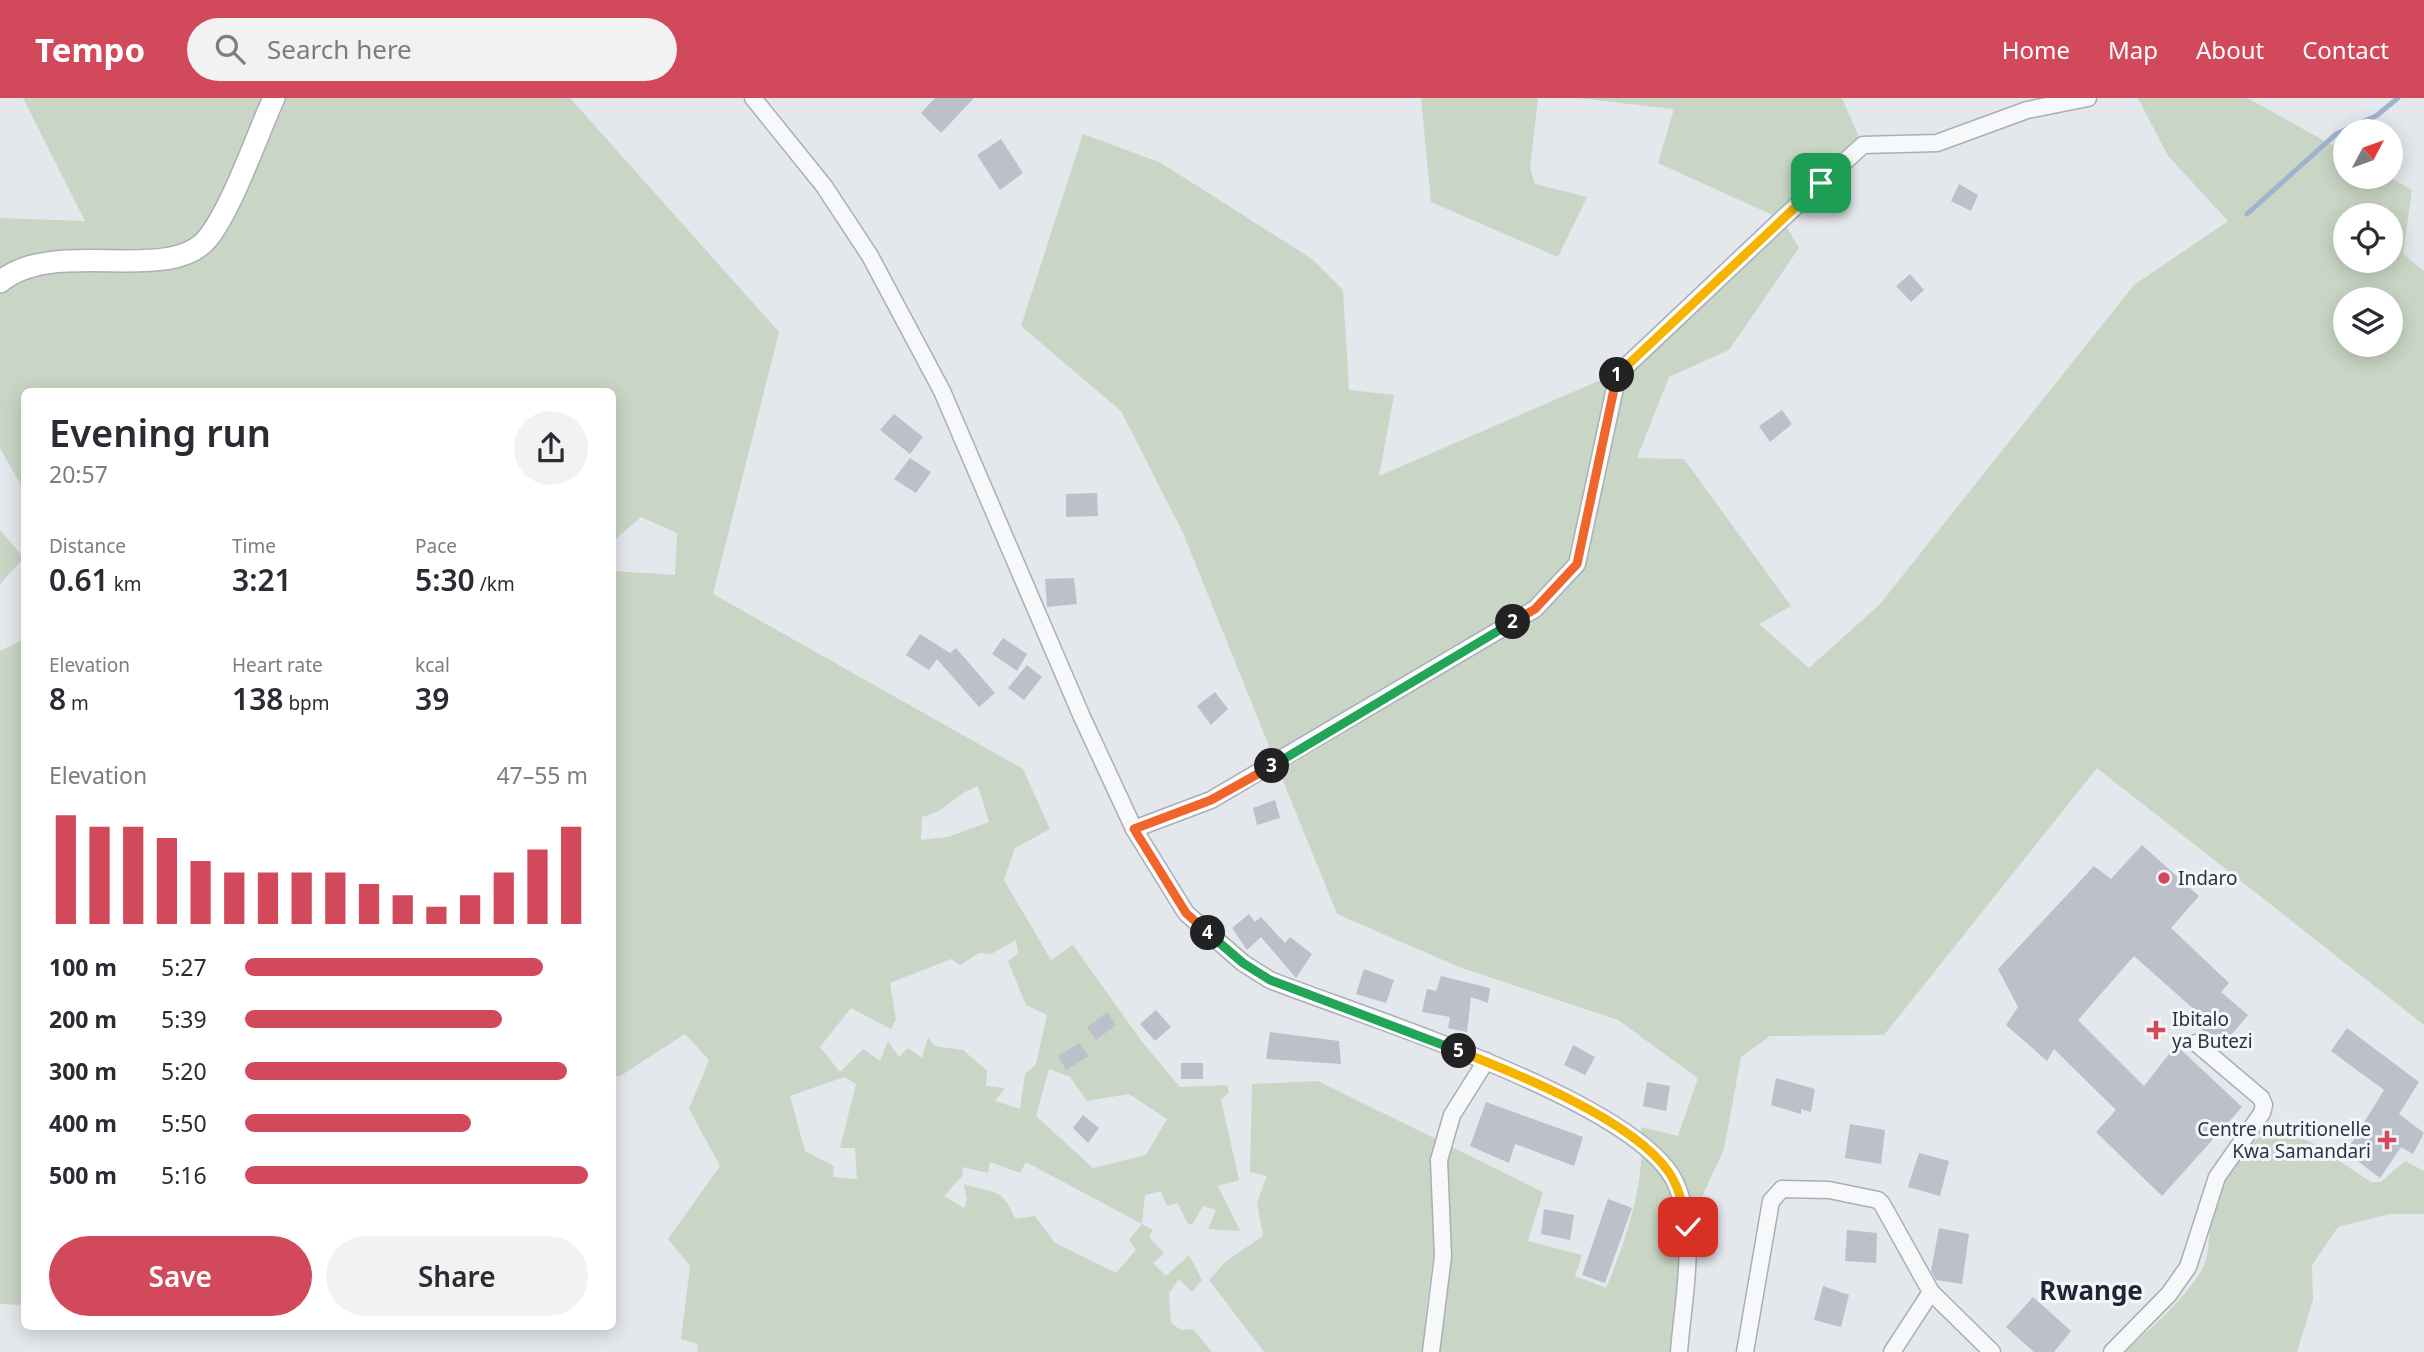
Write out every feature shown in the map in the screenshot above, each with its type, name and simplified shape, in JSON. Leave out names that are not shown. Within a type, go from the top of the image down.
[{"type":"street","points":[[0,282],[38,263],[72,260],[147,261],[182,255],[207,240],[274,98]]},
{"type":"street","points":[[753,98],[798,150],[870,256],[964,436],[1025,587],[1134,829],[1186,913],[1243,963],[1270,980],[1486,1061],[1574,1102],[1642,1143],[1669,1172],[1676,1185],[1688,1227],[1679,1352]]},
{"type":"street","points":[[1134,829],[1211,800],[1535,609],[1577,564],[1598,455],[1619,372],[1861,147],[1944,141],[2027,110],[2088,98]]},
{"type":"street","points":[[2112,1352],[2169,1294],[2188,1267],[2217,1177],[2262,1113],[2264,1105],[2261,1098],[2196,1043]]},
{"type":"street","points":[[1431,1352],[1444,1247],[1439,1160],[1452,1115],[1486,1061]]},
{"type":"street","points":[[1745,1352],[1771,1201],[1782,1189],[1829,1190],[1878,1200],[1931,1292],[1992,1352]]},
{"type":"street","points":[[1892,1352],[1931,1292]]},
{"type":"green space","points":[[23,98],[570,98],[779,332],[713,594],[1023,769],[1050,829],[1015,848],[1004,880],[1051,960],[1073,945],[1143,1043],[1180,1087],[1227,1085],[1229,1092],[1221,1100],[1239,1180],[1218,1186],[1240,1231],[1208,1229],[1216,1210],[1203,1206],[1192,1225],[1187,1223],[1178,1203],[1167,1206],[1161,1191],[1145,1195],[1142,1224],[1153,1230],[1149,1237],[1164,1253],[1153,1263],[1166,1276],[1189,1255],[1202,1280],[1192,1292],[1179,1279],[1169,1293],[1171,1323],[1181,1330],[1193,1329],[1212,1352],[697,1352],[698,1344],[681,1339],[690,1266],[668,1239],[720,1166],[689,1109],[709,1060],[685,1034],[620,1076],[616,1076],[616,571],[675,575],[677,533],[641,517],[616,538],[616,388],[21,388],[21,486],[0,448],[0,218],[85,221]],"holes":[[[978,786],[989,822],[948,837],[921,840],[922,817],[938,811]],[[1016,940],[1018,954],[1008,961],[1026,1005],[1047,1015],[1036,1064],[1025,1074],[1020,1109],[995,1101],[1005,1088],[986,1086],[987,1071],[963,1050],[934,1046],[928,1037],[922,1058],[908,1048],[899,1057],[888,1041],[880,1061],[863,1049],[840,1072],[820,1047],[851,1008],[891,1029],[896,1020],[890,983],[951,959],[960,965],[979,953],[991,954]],[[1049,1069],[1070,1077],[1087,1101],[1129,1094],[1167,1119],[1146,1155],[1093,1168],[1036,1116]],[[844,1077],[856,1084],[840,1148],[855,1148],[857,1179],[833,1177],[834,1166],[805,1151],[790,1096]],[[990,1162],[1020,1173],[1026,1162],[1142,1224],[1129,1240],[1136,1250],[1116,1273],[1055,1243],[1035,1216],[1015,1219],[1006,1201],[996,1193],[964,1184],[967,1199],[964,1208],[944,1196],[963,1175],[962,1167],[988,1173]]]},
{"type":"green space","points":[[1421,98],[1538,98],[1530,168],[1535,184],[1587,197],[1558,257],[1431,202]]},
{"type":"green space","points":[[1577,98],[1842,98],[1862,144],[1782,219],[1799,248],[1729,350],[1669,377],[1637,458],[1684,459],[1791,606],[1759,624],[1809,668],[1880,604],[2134,285],[2228,221],[2168,156],[2138,98],[2247,98],[2333,145],[2333,189],[2403,189],[2403,185],[2412,190],[2403,254],[2424,271],[2424,1025],[2097,768],[1884,1035],[1770,1036],[1741,1057],[1724,1149],[1688,1227],[1679,1352],[1264,1352],[1209,1280],[1225,1262],[1263,1236],[1257,1202],[1267,1176],[1250,1172],[1252,1084],[1318,1081],[1543,1192],[1528,1241],[1582,1255],[1575,1276],[1606,1288],[1621,1249],[1638,1188],[1641,1127],[1678,1136],[1698,1078],[1618,1020],[1459,967],[1337,914],[1183,533],[1121,411],[1021,326],[1083,134],[1161,163],[1312,259],[1343,290],[1349,390],[1394,395],[1379,476],[1619,372],[1781,219],[1658,163],[1674,109]],"holes":[[[1430,1179],[1444,1238],[1425,1316],[1436,1239]]]},
{"type":"green space","points":[[0,530],[21,554],[21,561],[0,584]]},
{"type":"green space","points":[[21,640],[21,1305],[0,1304],[0,651]]},
{"type":"green space","points":[[2276,1130],[2309,1141],[2371,1182],[2381,1182],[2405,1161],[2424,1171],[2424,1214],[2390,1214],[2338,1227],[2312,1265],[2313,1300],[2297,1352],[2123,1352],[2168,1312],[2198,1276],[2208,1253],[2213,1205],[2225,1178],[2243,1152],[2265,1134]]},
{"type":"building","points":[[935,98],[974,98],[941,133],[921,113]]},
{"type":"building","points":[[1001,139],[1023,173],[1000,190],[977,155]]},
{"type":"building","points":[[1959,184],[1978,195],[1971,211],[1951,201]]},
{"type":"building","points":[[1910,274],[1924,290],[1911,302],[1896,286]]},
{"type":"building","points":[[1782,410],[1792,424],[1770,442],[1759,426]]},
{"type":"building","points":[[894,414],[923,437],[910,454],[880,430]]},
{"type":"building","points":[[910,458],[931,472],[916,493],[894,479]]},
{"type":"building","points":[[1097,493],[1098,516],[1066,517],[1066,494]]},
{"type":"building","points":[[1074,578],[1077,604],[1047,607],[1045,579]]},
{"type":"building","points":[[920,634],[950,653],[956,648],[995,693],[979,707],[937,659],[929,670],[906,655]]},
{"type":"building","points":[[1003,638],[1027,654],[1017,671],[992,654]]},
{"type":"building","points":[[1027,665],[1042,677],[1024,700],[1008,688]]},
{"type":"building","points":[[1215,692],[1228,709],[1211,725],[1197,706]]},
{"type":"building","points":[[1275,800],[1280,818],[1257,825],[1253,808]]},
{"type":"building","name":"Ibitalo ya Butezi","points":[[2142,845],[2199,896],[2171,928],[2229,983],[2221,992],[2248,1015],[2221,1047],[2200,1028],[2206,1020],[2134,956],[2078,1020],[2144,1086],[2176,1045],[2242,1107],[2162,1196],[2096,1132],[2116,1110],[2054,1049],[2047,1061],[2006,1025],[2018,1007],[1998,969],[2094,866],[2111,879]]},
{"type":"building","points":[[1249,914],[1255,922],[1261,917],[1285,943],[1290,937],[1312,954],[1296,978],[1261,937],[1247,950],[1232,928]]},
{"type":"building","points":[[1364,969],[1394,980],[1386,1003],[1356,994]]},
{"type":"building","points":[[1441,976],[1490,988],[1488,1003],[1471,997],[1467,1032],[1448,1028],[1450,1017],[1422,1012],[1427,989],[1436,991]]},
{"type":"building","points":[[1156,1010],[1171,1027],[1155,1041],[1140,1024]]},
{"type":"building","points":[[1107,1012],[1116,1025],[1096,1040],[1087,1027]]},
{"type":"building","points":[[2347,1028],[2419,1082],[2399,1114],[2424,1133],[2413,1154],[2401,1147],[2380,1178],[2346,1152],[2384,1090],[2331,1051]]},
{"type":"building","points":[[1270,1032],[1339,1041],[1341,1064],[1266,1059]]},
{"type":"building","points":[[1079,1043],[1089,1056],[1066,1070],[1058,1056]]},
{"type":"building","points":[[1573,1045],[1595,1057],[1585,1075],[1564,1065]]},
{"type":"building","points":[[1181,1063],[1203,1063],[1203,1079],[1181,1079]]},
{"type":"building","points":[[1776,1078],[1815,1089],[1811,1112],[1801,1109],[1801,1114],[1771,1105]]},
{"type":"building","points":[[1647,1082],[1670,1086],[1666,1111],[1643,1106]]},
{"type":"building","points":[[1486,1102],[1583,1137],[1574,1166],[1515,1144],[1509,1163],[1470,1146]]},
{"type":"building","points":[[1083,1115],[1099,1128],[1088,1143],[1073,1128]]},
{"type":"building","points":[[1850,1124],[1885,1130],[1881,1164],[1845,1158]]},
{"type":"building","points":[[1919,1153],[1949,1161],[1940,1196],[1908,1187]]},
{"type":"building","points":[[1608,1199],[1632,1208],[1605,1283],[1582,1275]]},
{"type":"building","points":[[1544,1209],[1574,1215],[1570,1240],[1541,1234]]},
{"type":"building","points":[[1939,1228],[1969,1234],[1962,1284],[1936,1280],[1931,1271]]},
{"type":"building","points":[[1847,1230],[1877,1233],[1876,1263],[1845,1261]]},
{"type":"building","points":[[1823,1286],[1849,1295],[1841,1327],[1814,1320]]},
{"type":"building","points":[[2033,1297],[2071,1331],[2054,1352],[2034,1352],[2006,1327]]},
{"type":"waterway","points":[[2247,214],[2336,134],[2376,116],[2398,98]]},
{"type":"place","name":"Indaro","points":[[2164,878]]},
{"type":"place","name":"Ibitalo ya Butezi","points":[[2156,1030]]},
{"type":"place","name":"Centre nutritionelle Kwa Samandari","points":[[2387,1140]]},
{"type":"district","name":"Rwange","points":[[2091,1291]]},
{"type":"route","points":[[1688,1227],[1676,1185],[1659,1160],[1642,1143],[1574,1102],[1486,1061],[1270,980],[1243,963],[1186,913],[1134,829],[1211,800],[1535,609],[1577,564],[1598,455],[1619,372],[1821,183]]}]
